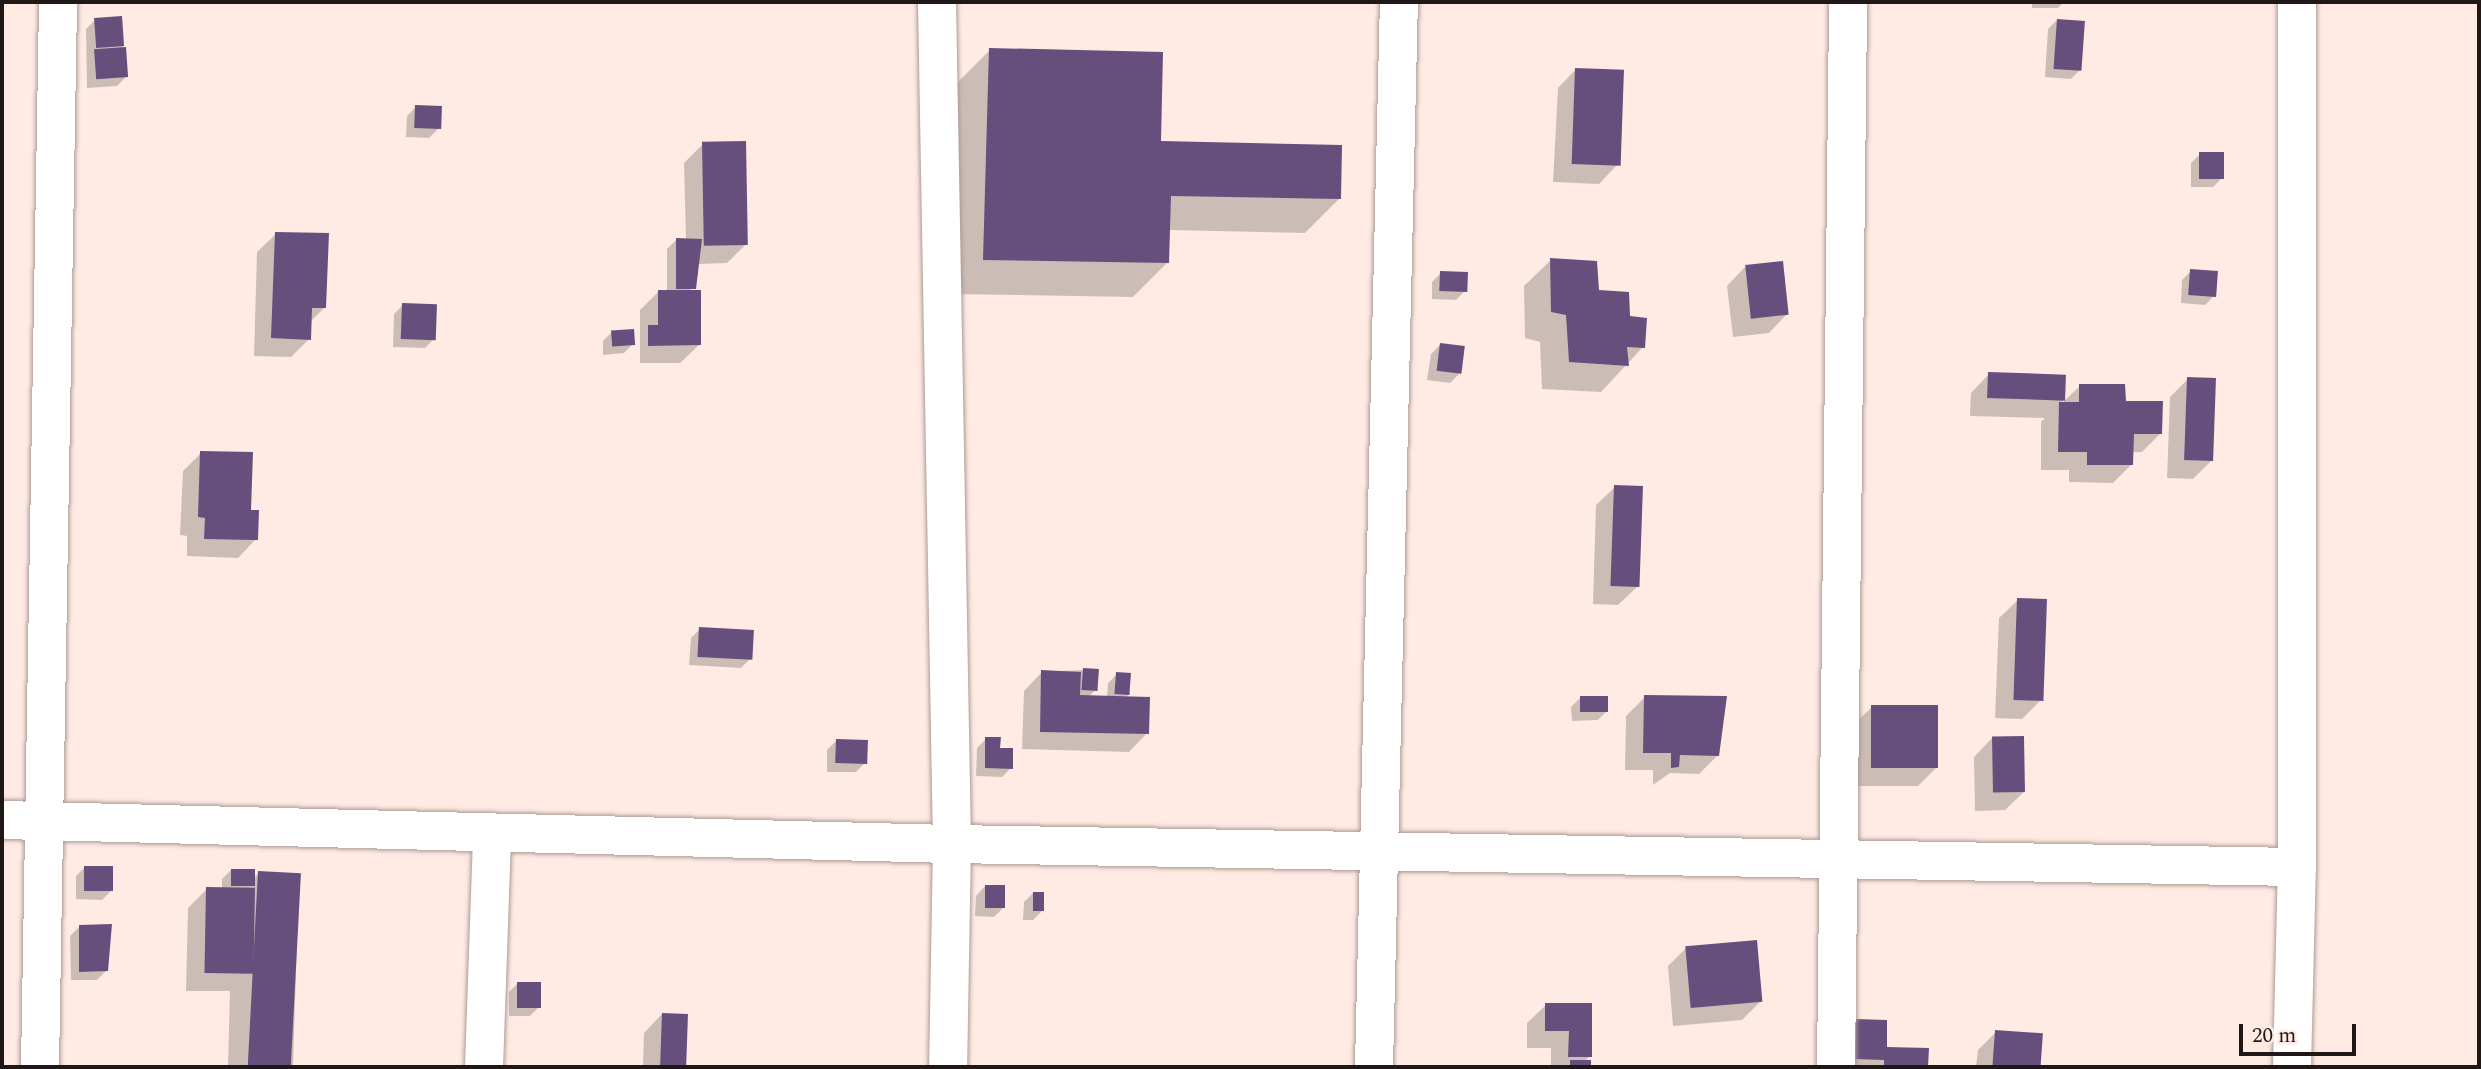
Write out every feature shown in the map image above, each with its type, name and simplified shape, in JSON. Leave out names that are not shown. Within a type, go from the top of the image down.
[{"type":"street","points":[[40,1067],[41,824],[58,2]]},
{"type":"street","points":[[937,2],[952,844],[948,1067]]},
{"type":"street","points":[[1374,1067],[1399,2]]},
{"type":"street","points":[[1836,1067],[1848,2]]},
{"type":"street","points":[[2292,1067],[2297,867],[2297,2]]},
{"type":"street","points":[[2,820],[41,824],[1378,853],[2297,867]]},
{"type":"street","points":[[484,1067],[492,833]]},
{"type":"building","points":[[122,16],[124,46],[96,48],[94,18]]},
{"type":"building","points":[[2057,19],[2085,21],[2081,71],[2054,69]]},
{"type":"building","points":[[126,47],[128,77],[96,79],[94,49]]},
{"type":"building","points":[[989,48],[1163,52],[1161,141],[1342,145],[1341,199],[1171,196],[1169,263],[983,260]]},
{"type":"building","points":[[1575,68],[1624,70],[1621,166],[1572,164]]},
{"type":"building","points":[[415,105],[442,106],[441,129],[414,128]]},
{"type":"building","points":[[746,141],[748,245],[704,246],[702,142]]},
{"type":"building","points":[[2199,152],[2224,152],[2224,179],[2199,179]]},
{"type":"building","points":[[275,232],[329,233],[326,308],[312,308],[311,340],[271,338]]},
{"type":"building","points":[[676,238],[702,239],[696,289],[676,289]]},
{"type":"building","points":[[1550,258],[1597,261],[1599,290],[1629,292],[1630,316],[1647,318],[1645,348],[1627,347],[1629,366],[1569,362],[1566,315],[1551,312]]},
{"type":"building","points":[[1783,261],[1789,315],[1751,319],[1745,265]]},
{"type":"building","points":[[2190,269],[2218,271],[2216,297],[2188,295]]},
{"type":"building","points":[[1440,271],[1468,272],[1467,292],[1439,291]]},
{"type":"building","points":[[658,290],[701,290],[701,345],[648,346],[648,325],[658,325]]},
{"type":"building","points":[[402,303],[437,304],[436,340],[401,339]]},
{"type":"building","points":[[634,329],[635,345],[612,347],[611,331]]},
{"type":"building","points":[[1440,343],[1465,346],[1461,374],[1437,371]]},
{"type":"building","points":[[1988,372],[2066,375],[2065,401],[1987,398]]},
{"type":"building","points":[[2187,377],[2216,378],[2213,461],[2184,460]]},
{"type":"building","points":[[2079,384],[2125,384],[2126,401],[2163,401],[2162,434],[2134,434],[2133,465],[2087,465],[2087,452],[2058,452],[2059,402],[2079,402]]},
{"type":"building","points":[[200,451],[253,452],[251,510],[259,510],[258,540],[204,539],[205,518],[198,517]]},
{"type":"building","points":[[1614,485],[1643,486],[1639,587],[1610,586]]},
{"type":"building","points":[[2017,598],[2047,599],[2043,701],[2013,700]]},
{"type":"building","points":[[699,627],[754,630],[752,660],[697,657]]},
{"type":"building","points":[[1083,668],[1099,669],[1097,691],[1081,690]]},
{"type":"building","points":[[1041,670],[1081,672],[1080,695],[1150,697],[1149,734],[1040,732]]},
{"type":"building","points":[[1116,672],[1131,673],[1129,695],[1114,694]]},
{"type":"building","points":[[1644,695],[1727,696],[1719,756],[1680,755],[1679,767],[1671,768],[1671,753],[1643,753]]},
{"type":"building","points":[[1580,696],[1608,696],[1608,712],[1580,712]]},
{"type":"building","points":[[1871,705],[1938,705],[1938,768],[1871,768]]},
{"type":"building","points":[[2024,736],[2025,792],[1993,793],[1992,737]]},
{"type":"building","points":[[985,737],[1001,737],[1000,748],[1013,748],[1013,769],[985,768]]},
{"type":"building","points":[[836,739],[868,740],[867,764],[835,763]]},
{"type":"building","points":[[84,866],[113,866],[113,891],[84,891]]},
{"type":"building","points":[[231,869],[255,869],[255,886],[231,886]]},
{"type":"building","points":[[258,871],[301,873],[291,1067],[248,1067]]},
{"type":"building","points":[[985,885],[1005,885],[1005,908],[985,908]]},
{"type":"building","points":[[206,887],[255,888],[253,974],[204,973]]},
{"type":"building","points":[[1033,892],[1044,892],[1044,911],[1033,911]]},
{"type":"building","points":[[112,924],[108,971],[79,972],[79,925]]},
{"type":"building","points":[[1757,940],[1762,1002],[1691,1008],[1685,946]]},
{"type":"building","points":[[517,982],[541,982],[541,1008],[517,1008]]},
{"type":"building","points":[[1545,1003],[1592,1003],[1592,1057],[1568,1057],[1569,1031],[1545,1031]]},
{"type":"building","points":[[662,1013],[688,1014],[686,1067],[660,1067]]},
{"type":"building","points":[[1856,1019],[1887,1020],[1887,1047],[1929,1048],[1928,1067],[1884,1067],[1884,1060],[1855,1059]]},
{"type":"building","points":[[1995,1030],[2043,1033],[2041,1067],[1992,1067]]},
{"type":"building","points":[[1570,1060],[1591,1060],[1591,1067],[1570,1067]]}]
